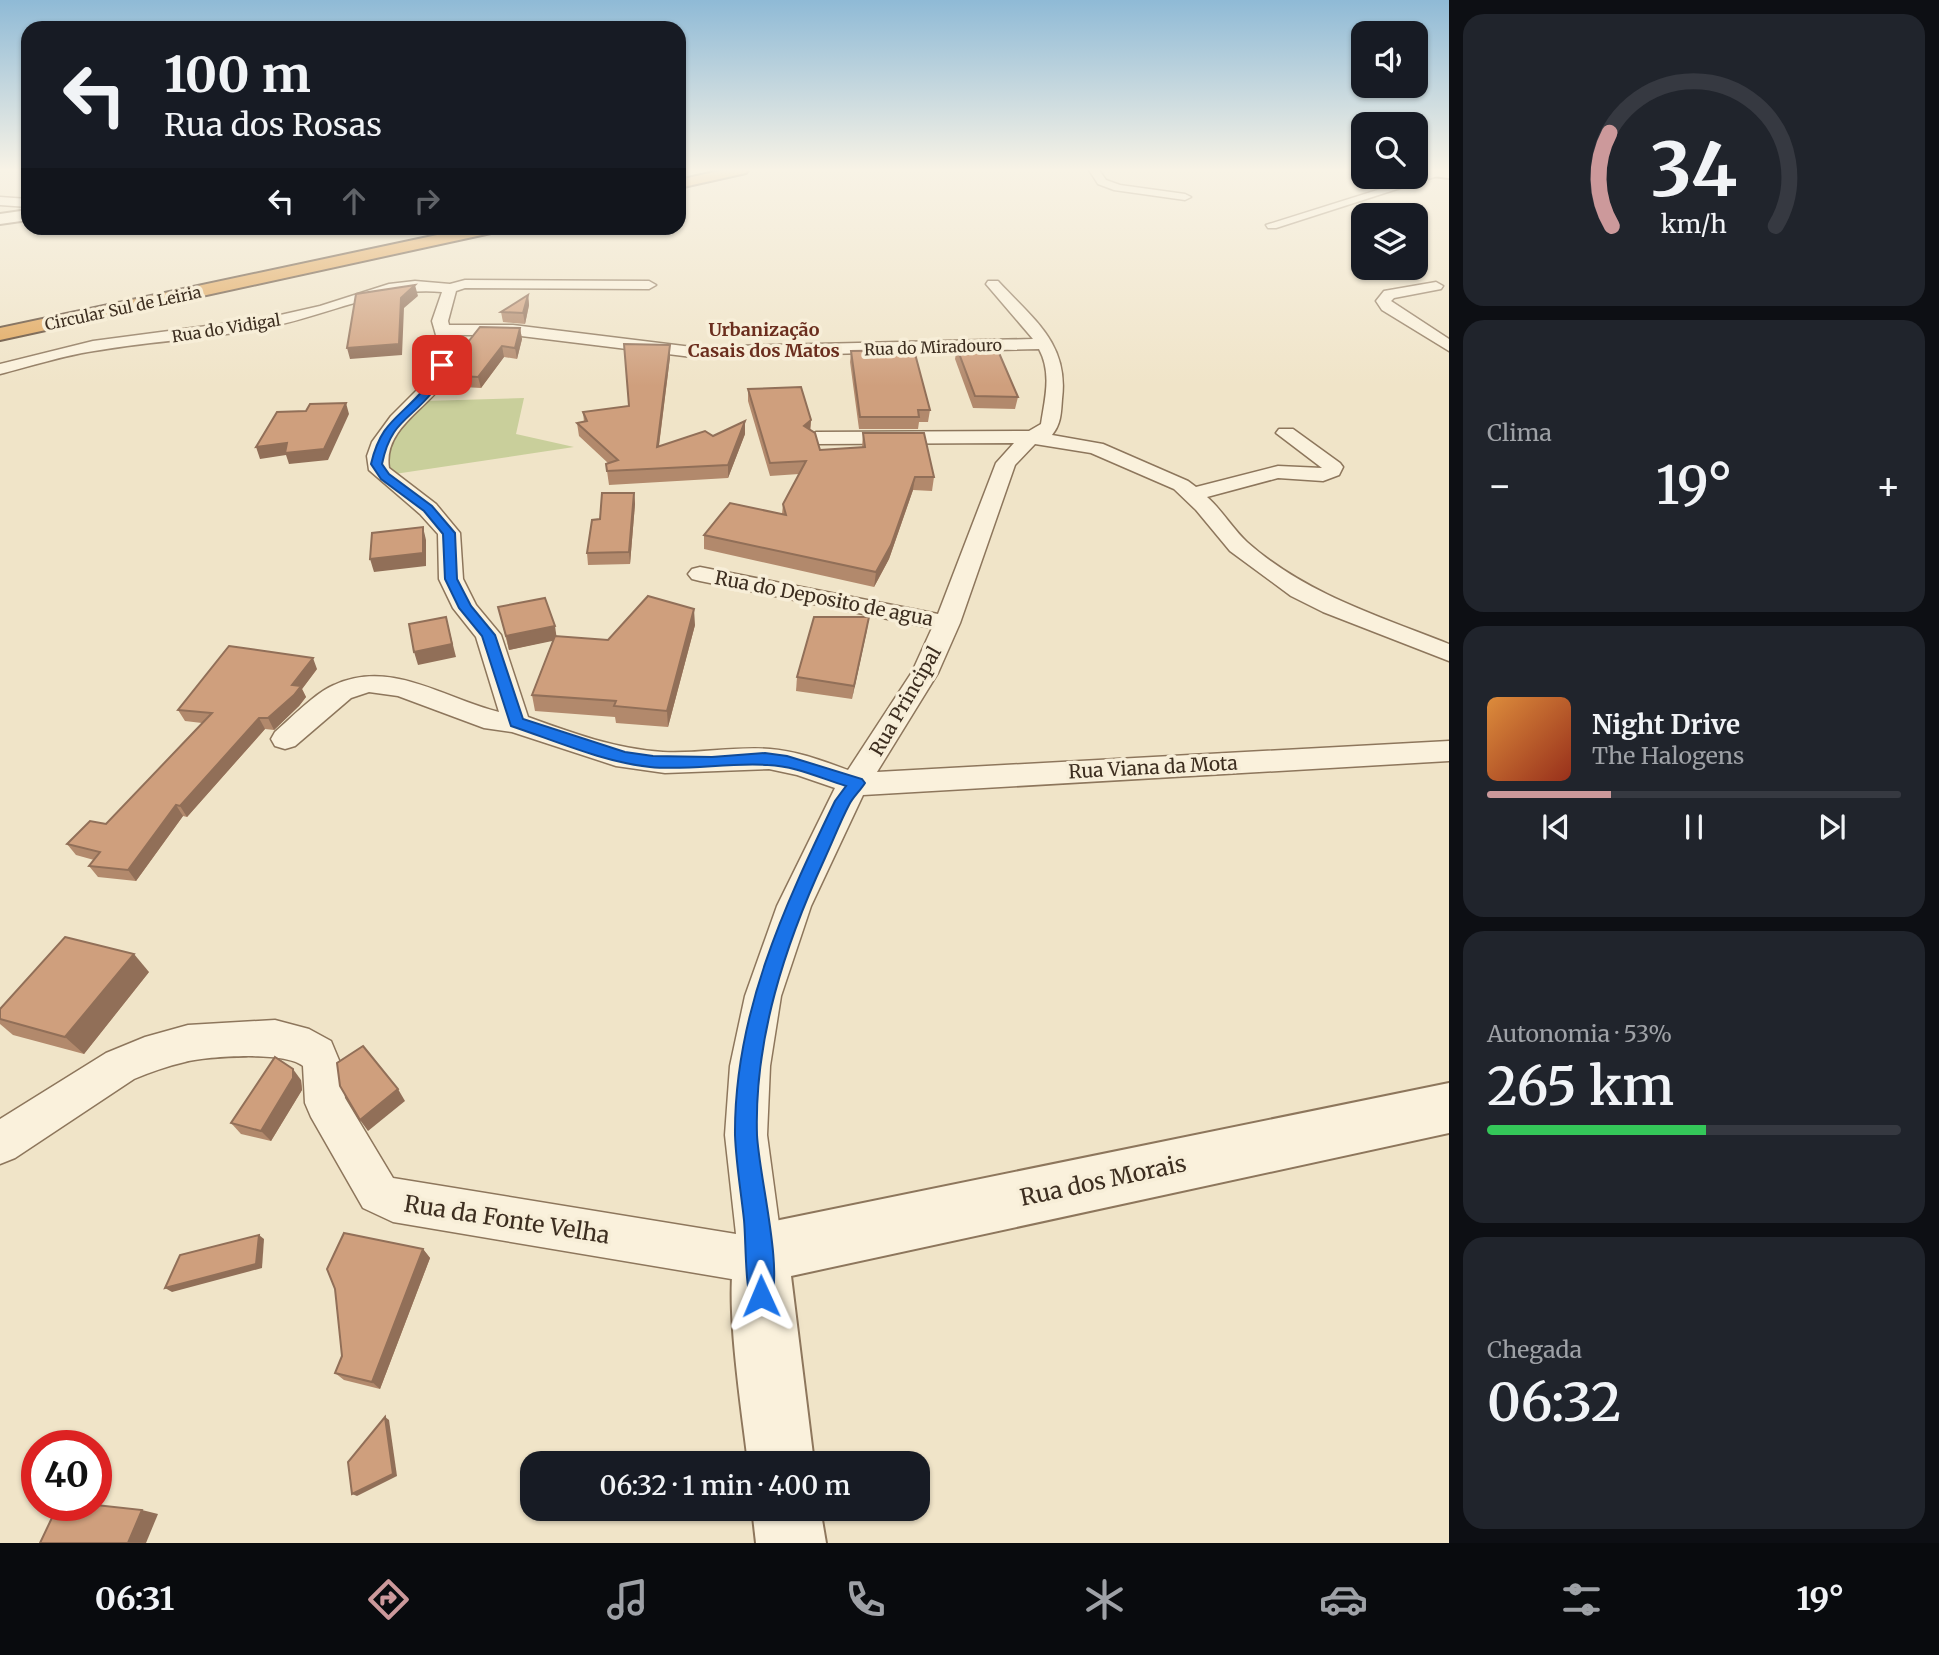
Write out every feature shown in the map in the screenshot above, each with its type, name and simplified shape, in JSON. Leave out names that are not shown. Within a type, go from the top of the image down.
[{"type":"highway","name":"Circular Sul de Leiria","points":[[0,326],[396,242]]},
{"type":"highway","name":"Circular Sul de Leiria","points":[[0,334],[426,242]]},
{"type":"street","name":"Rua do Vidigal","points":[[0,369],[93,346],[215,332],[257,324],[325,309],[389,288],[415,285],[450,288],[465,284],[649,285]]},
{"type":"street","points":[[993,284],[1046,344]]},
{"type":"street","points":[[1436,286],[1389,294],[1383,301],[1387,307],[1449,346]]},
{"type":"street","points":[[450,288],[440,321],[446,342],[437,380],[388,432],[379,450],[377,464],[384,477],[428,509],[449,533],[451,579],[465,608],[488,635],[516,723]]},
{"type":"street","name":"Rua do Miradouro","points":[[443,330],[523,331],[692,352],[1046,344]]},
{"type":"street","name":"Rua Principal","points":[[780,1451],[746,1135],[750,1066],[763,996],[794,906],[843,801],[925,673],[947,623],[1006,463],[1031,437],[1044,432],[1050,425],[1054,406],[1054,362],[1046,344]]},
{"type":"street","points":[[1193,494],[1278,472],[1323,475],[1332,471],[1333,467],[1325,460],[1286,433]]},
{"type":"street","points":[[816,438],[1031,437],[1096,448],[1168,479],[1193,494],[1238,546],[1289,584],[1332,607],[1449,653]]},
{"type":"street","name":"Rua do Deposito de agua","points":[[700,573],[947,623]]},
{"type":"street","points":[[285,739],[341,692],[368,684],[402,688],[494,721],[516,723],[624,758],[676,762],[765,759],[787,761],[856,783]]},
{"type":"street","name":"Rua Viana da Mota","points":[[856,783],[1449,751]]},
{"type":"street","name":"Rua da Fonte Velha","points":[[0,1143],[120,1066],[145,1055],[188,1043],[275,1038],[309,1047],[317,1054],[322,1065],[325,1103],[377,1193],[393,1200],[761,1261]]},
{"type":"street","name":"Rua dos Morais","points":[[761,1261],[775,1250],[790,1245],[1449,1108]]},
{"type":"street","points":[[788,1521],[791,1543]]},
{"type":"green space","points":[[524,398],[516,434],[574,447],[388,475],[383,470],[392,433],[423,401]]},
{"type":"building","points":[[415,285],[401,298],[399,344],[347,348],[356,294]]},
{"type":"building","points":[[528,295],[523,313],[501,312]]},
{"type":"building","points":[[480,327],[520,328],[515,348],[502,346],[478,377],[442,375]]},
{"type":"building","points":[[624,344],[670,345],[657,447],[705,431],[713,436],[745,421],[728,465],[607,471],[606,464],[618,460],[577,423],[587,421],[583,412],[629,406]]},
{"type":"building","points":[[996,346],[1018,397],[975,396],[957,348]]},
{"type":"building","points":[[914,350],[930,410],[918,410],[919,417],[860,417],[851,351]]},
{"type":"building","points":[[801,387],[811,420],[804,426],[815,433],[820,450],[865,447],[863,433],[924,433],[934,477],[915,477],[891,545],[876,572],[704,535],[730,503],[786,515],[783,504],[806,461],[770,463],[748,389]]},
{"type":"building","points":[[346,403],[324,449],[285,453],[287,443],[256,447],[277,412],[306,411],[310,404]]},
{"type":"building","points":[[602,493],[634,493],[629,552],[587,553],[592,520],[600,519]]},
{"type":"building","points":[[423,527],[423,553],[370,559],[372,533]]},
{"type":"building","points":[[648,596],[694,609],[667,711],[614,706],[616,701],[532,695],[555,636],[608,640]]},
{"type":"building","points":[[545,598],[555,626],[506,636],[498,607]]},
{"type":"building","points":[[446,617],[452,644],[414,652],[409,624]]},
{"type":"building","points":[[814,617],[869,617],[854,686],[797,677]]},
{"type":"building","points":[[229,646],[313,658],[292,685],[301,686],[294,695],[268,718],[259,718],[180,806],[176,805],[128,870],[89,866],[100,852],[67,844],[90,821],[106,824],[212,713],[178,710]]},
{"type":"building","points":[[65,937],[134,954],[65,1037],[0,1019],[0,1009]]},
{"type":"building","points":[[363,1046],[398,1089],[360,1120],[340,1086],[337,1063]]},
{"type":"building","points":[[275,1057],[293,1069],[293,1078],[261,1131],[231,1123]]},
{"type":"building","points":[[344,1233],[423,1249],[372,1382],[335,1373],[342,1356],[335,1289],[327,1269]]},
{"type":"building","points":[[259,1235],[256,1264],[165,1288],[180,1255]]},
{"type":"building","points":[[385,1417],[393,1474],[352,1494],[348,1462]]},
{"type":"building","points":[[112,1507],[142,1510],[128,1543],[40,1543],[50,1521],[112,1521]]},
{"type":"district","name":"Urbanização Casais dos Matos","points":[[764,339]]},
{"type":"route","points":[[442,365],[431,388],[388,432],[379,450],[377,464],[384,477],[428,509],[449,533],[451,579],[465,608],[488,635],[494,647],[516,723],[624,758],[653,762],[712,763],[765,759],[787,761],[856,783],[843,801],[794,906],[763,996],[750,1066],[746,1135],[761,1261],[761,1296]]}]
